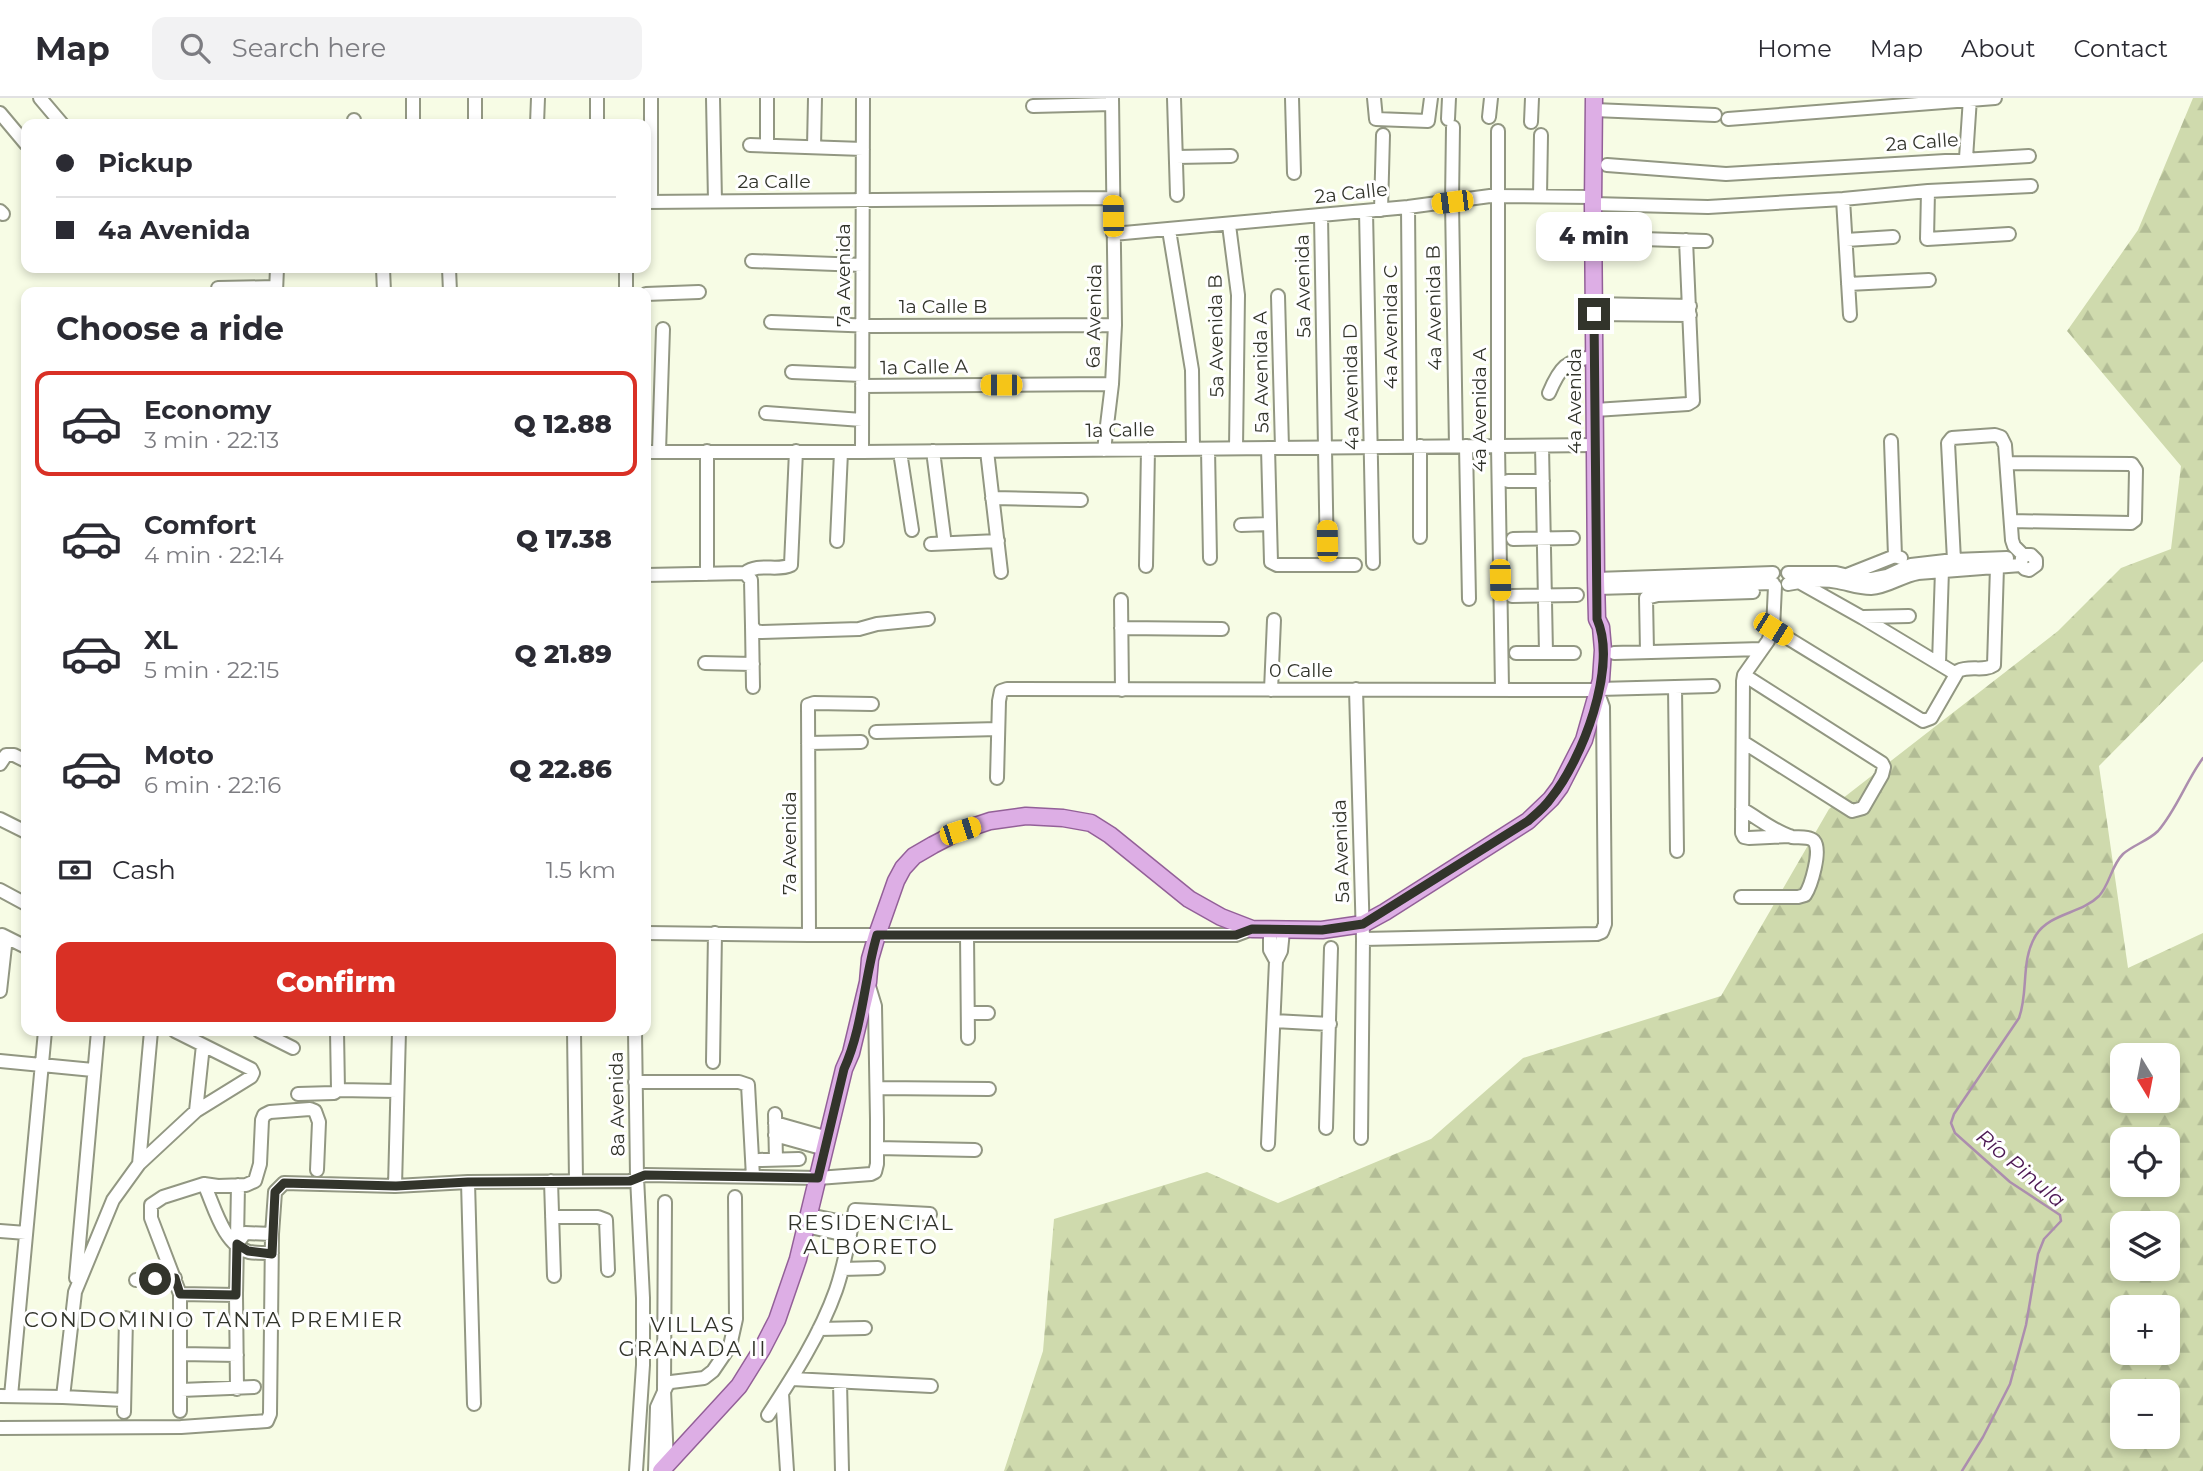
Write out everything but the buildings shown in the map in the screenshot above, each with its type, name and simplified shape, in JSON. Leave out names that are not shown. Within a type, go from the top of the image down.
[{"type":"main road","name":"4a Avenida","points":[[1363,932],[1541,810],[1560,787],[1590,724],[1603,650],[1601,627],[1597,619],[1594,104]]},
{"type":"main road","points":[[661,1469],[739,1386],[762,1349],[787,1294],[799,1259],[844,1069],[851,1053],[868,982],[870,959],[896,881],[914,856],[960,831],[990,821],[1026,816],[1063,818],[1091,823],[1110,835],[1189,899],[1221,917],[1252,929],[1363,932]]},
{"type":"main road","points":[[844,1069],[841,1051],[859,980],[870,959]]},
{"type":"street","points":[[40,98],[58,119]]},
{"type":"street","points":[[413,98],[413,119]]},
{"type":"street","points":[[475,98],[475,119]]},
{"type":"street","points":[[537,119],[538,98]]},
{"type":"street","points":[[597,98],[597,119]]},
{"type":"street","points":[[650,98],[650,119]]},
{"type":"street","points":[[713,98],[715,201]]},
{"type":"street","points":[[767,98],[767,145]]},
{"type":"street","points":[[814,147],[815,98]]},
{"type":"street","name":"7a Avenida","points":[[862,452],[863,98]]},
{"type":"street","points":[[1174,98],[1177,195]]},
{"type":"street","points":[[1292,98],[1294,173]]},
{"type":"street","points":[[1374,98],[1376,120],[1426,121],[1430,119],[1431,98]]},
{"type":"street","name":"4a Avenida B","points":[[1449,98],[1469,599]]},
{"type":"street","points":[[1489,117],[1491,98]]},
{"type":"street","points":[[1531,122],[1532,98]]},
{"type":"street","points":[[1594,104],[1722,117],[1995,98]]},
{"type":"street","points":[[1970,158],[1974,99]]},
{"type":"street","points":[[1033,106],[1112,101]]},
{"type":"street","name":"6a Avenida","points":[[1104,450],[1112,384],[1115,325],[1112,101]]},
{"type":"street","points":[[0,113],[21,138]]},
{"type":"street","name":"4a Avenida A","points":[[1498,131],[1498,446],[1502,688]]},
{"type":"street","points":[[1381,210],[1383,135]]},
{"type":"street","points":[[1540,196],[1541,135]]},
{"type":"street","points":[[750,145],[863,149]]},
{"type":"street","points":[[1176,157],[1231,156]]},
{"type":"street","name":"2a Calle","points":[[1608,165],[1727,174],[2029,156]]},
{"type":"street","name":"2a Calle","points":[[1114,234],[1381,210],[1498,195],[1708,207],[2031,186]]},
{"type":"street","points":[[1928,191],[1927,239],[2009,234]]},
{"type":"street","name":"2a Calle","points":[[651,202],[1113,198]]},
{"type":"street","points":[[1843,199],[1850,315]]},
{"type":"street","name":"4a Avenida C","points":[[1408,207],[1420,537]]},
{"type":"street","name":"4a Avenida D","points":[[1366,211],[1373,563]]},
{"type":"street","name":"5a Avenida","points":[[1321,216],[1327,564]]},
{"type":"street","name":"5a Avenida B","points":[[1229,225],[1238,295],[1236,448]]},
{"type":"street","points":[[1169,230],[1192,370],[1193,449]]},
{"type":"street","points":[[1846,240],[1893,237]]},
{"type":"street","points":[[1610,238],[1706,241]]},
{"type":"street","points":[[1595,410],[1688,404],[1693,401],[1686,240]]},
{"type":"street","points":[[752,261],[862,265]]},
{"type":"street","points":[[1848,284],[1929,280]]},
{"type":"street","points":[[651,294],[699,292]]},
{"type":"street","name":"5a Avenida A","points":[[1275,448],[1278,296]]},
{"type":"street","points":[[1594,309],[1690,311]]},
{"type":"street","name":"1a Calle B","points":[[771,323],[1115,325]]},
{"type":"street","points":[[652,451],[663,329]]},
{"type":"street","points":[[1549,393],[1557,375],[1566,365],[1594,356]]},
{"type":"street","name":"1a Calle A","points":[[792,372],[862,381],[1112,384]]},
{"type":"street","points":[[766,413],[862,420]]},
{"type":"street","points":[[1954,561],[1949,439],[1998,435],[2004,440],[2014,546],[2022,560]]},
{"type":"street","points":[[1891,441],[1895,556]]},
{"type":"street","name":"1a Calle","points":[[652,451],[900,452],[1595,445]]},
{"type":"street","points":[[1542,446],[1546,653]]},
{"type":"street","points":[[1275,448],[1270,524],[1270,559],[1273,564],[1355,565]]},
{"type":"street","points":[[1146,566],[1148,449]]},
{"type":"street","points":[[1208,449],[1210,558]]},
{"type":"street","points":[[707,451],[707,574]]},
{"type":"street","points":[[651,575],[745,573],[754,568],[789,567],[796,451]]},
{"type":"street","points":[[933,451],[944,537]]},
{"type":"street","points":[[987,451],[1001,572]]},
{"type":"street","points":[[837,541],[841,452]]},
{"type":"street","points":[[900,452],[912,530]]},
{"type":"street","points":[[2007,463],[2132,464],[2136,470],[2135,520],[2131,523],[2011,522]]},
{"type":"street","points":[[1508,481],[1543,481]]},
{"type":"street","points":[[992,498],[1081,500]]},
{"type":"street","points":[[1241,525],[1270,524]]},
{"type":"street","points":[[1513,538],[1573,538]]},
{"type":"street","points":[[931,544],[998,541]]},
{"type":"street","points":[[1783,581],[1847,575],[1895,556],[1917,564]]},
{"type":"street","points":[[1847,575],[1864,579],[1879,578],[1917,564],[2022,560]]},
{"type":"street","points":[[1597,583],[1834,581],[1855,587],[1873,588],[1912,574],[1997,567],[2022,560]]},
{"type":"street","points":[[1773,629],[1923,721],[1931,718],[1956,674],[1963,669],[1989,668],[1994,665],[1997,567]]},
{"type":"street","points":[[1938,663],[1942,570]]},
{"type":"street","points":[[745,573],[751,580],[753,687]]},
{"type":"street","points":[[1741,897],[1798,897],[1805,895],[1813,879],[1816,847],[1814,841],[1790,836],[1744,837],[1742,833],[1744,675],[1773,629],[1775,603],[1783,581]]},
{"type":"street","points":[[1783,581],[1863,618],[1956,674]]},
{"type":"street","points":[[1647,652],[1646,598],[1753,592]]},
{"type":"street","points":[[1513,596],[1577,595]]},
{"type":"street","points":[[1121,600],[1122,690]]},
{"type":"street","points":[[1863,618],[1909,616]]},
{"type":"street","points":[[752,626],[761,632],[796,632],[859,629],[877,624],[928,620]]},
{"type":"street","points":[[1271,690],[1274,620]]},
{"type":"street","points":[[1121,628],[1222,629]]},
{"type":"street","points":[[1614,653],[1762,649]]},
{"type":"street","points":[[1516,653],[1574,653]]},
{"type":"street","points":[[705,663],[753,664]]},
{"type":"street","points":[[1743,742],[1852,811],[1863,808],[1883,771],[1882,763],[1744,675]]},
{"type":"street","name":"0 Calle","points":[[998,729],[999,694],[1007,689],[1502,688],[1597,693],[1713,686]]},
{"type":"street","points":[[1675,687],[1677,851]]},
{"type":"street","name":"5a Avenida","points":[[1356,689],[1363,932],[1361,1138]]},
{"type":"street","name":"4a Avenida","points":[[1363,932],[1602,932],[1605,924],[1606,856],[1604,707],[1597,693]]},
{"type":"street","name":"7a Avenida","points":[[809,935],[808,705],[872,704]]},
{"type":"street","points":[[876,732],[998,729],[998,778]]},
{"type":"street","points":[[808,743],[861,742]]},
{"type":"street","points":[[0,764],[6,755],[21,758]]},
{"type":"street","points":[[1742,809],[1790,836]]},
{"type":"street","points":[[0,819],[21,830]]},
{"type":"street","points":[[0,890],[21,901]]},
{"type":"street","points":[[651,933],[1236,935],[1252,929]]},
{"type":"street","points":[[1268,1144],[1276,961],[1281,951],[1276,930]]},
{"type":"street","points":[[713,1062],[715,933]]},
{"type":"street","points":[[967,935],[968,1038]]},
{"type":"street","points":[[0,991],[3,936],[21,945]]},
{"type":"street","points":[[1326,1128],[1331,948]]},
{"type":"street","points":[[0,1428],[181,1427],[267,1421],[270,1414],[275,1192],[284,1183],[396,1186],[468,1182],[630,1181],[645,1175],[818,1178],[871,1174],[876,1169],[877,1088],[875,1006],[868,982]]},
{"type":"street","points":[[968,1013],[988,1013]]},
{"type":"street","points":[[1274,1021],[1330,1024]]},
{"type":"street","points":[[45,1036],[26,1233],[5,1396],[63,1397],[124,1406],[126,1318]]},
{"type":"street","points":[[63,1397],[97,1036]]},
{"type":"street","points":[[139,1164],[151,1036]]},
{"type":"street","points":[[75,1292],[113,1200],[139,1164],[197,1111],[251,1077],[253,1073],[251,1069],[185,1036]]},
{"type":"street","points":[[269,1036],[293,1048]]},
{"type":"street","points":[[337,1036],[338,1090]]},
{"type":"street","points":[[396,1186],[399,1036]]},
{"type":"street","points":[[574,1036],[576,1181]]},
{"type":"street","name":"8a Avenida","points":[[635,1036],[637,1177],[643,1298],[643,1365],[636,1471]]},
{"type":"street","points":[[197,1111],[203,1045]]},
{"type":"street","points":[[0,1061],[93,1070]]},
{"type":"street","points":[[635,1082],[739,1082],[748,1085],[753,1177]]},
{"type":"street","points":[[877,1088],[989,1089]]},
{"type":"street","points":[[298,1094],[334,1093],[338,1090],[397,1091]]},
{"type":"street","points":[[180,1411],[180,1294],[151,1218],[151,1205],[163,1197],[204,1184],[246,1185],[255,1181],[259,1173],[262,1120],[264,1115],[270,1112],[315,1111],[319,1122],[317,1170]]},
{"type":"street","points":[[776,1160],[775,1124],[826,1143]]},
{"type":"street","points":[[877,1148],[975,1150]]},
{"type":"street","points":[[759,1160],[799,1159]]},
{"type":"street","points":[[551,1181],[554,1276]]},
{"type":"street","points":[[468,1182],[474,1404]]},
{"type":"street","points":[[204,1184],[226,1234],[248,1251],[272,1254]]},
{"type":"street","points":[[237,1185],[237,1389]]},
{"type":"street","points":[[664,1390],[671,1382],[704,1378],[713,1371],[730,1346],[736,1319],[735,1197]]},
{"type":"street","points":[[661,1469],[664,1390],[664,1202]]},
{"type":"street","points":[[768,1415],[792,1379],[835,1292],[855,1210],[930,1214]]},
{"type":"street","points":[[552,1217],[598,1217],[606,1220],[608,1270]]},
{"type":"street","points":[[808,1221],[851,1230]]},
{"type":"street","points":[[0,1231],[26,1233]]},
{"type":"street","points":[[237,1244],[245,1233],[272,1234]]},
{"type":"street","points":[[842,1269],[878,1268]]},
{"type":"street","points":[[136,1280],[175,1278]]},
{"type":"street","points":[[180,1294],[236,1295]]},
{"type":"street","points":[[819,1329],[865,1328]]},
{"type":"street","points":[[181,1354],[237,1355]]},
{"type":"street","points":[[792,1379],[931,1386]]},
{"type":"street","points":[[840,1382],[842,1471]]},
{"type":"street","points":[[181,1390],[254,1387]]},
{"type":"street","points":[[782,1394],[787,1471]]},
{"type":"green space","points":[[2193,98],[2203,98],[2203,661],[2099,766],[2128,968],[2203,933],[2203,1471],[1004,1471],[1043,1351],[1054,1219],[1207,1172],[1278,1203],[1431,1139],[1523,1058],[1721,996],[1829,809],[2058,631],[2121,568],[2171,549],[2181,466],[2067,331],[2138,230]]},
{"type":"waterway","name":"Río Pinula","points":[[1962,1471],[2010,1384],[2026,1325],[2038,1254],[2044,1239],[2061,1221],[2060,1215],[2010,1182],[1955,1133],[1951,1123],[1954,1114],[2019,1018],[2028,955],[2036,935],[2049,922],[2084,907],[2099,896],[2123,854],[2158,831],[2165,822],[2203,758]]},
{"type":"district","name":"RESIDENCIAL ALBORETO","points":[[871,1234]]},
{"type":"district","name":"CONDOMINIO TANTA PREMIER","points":[[214,1319]]},
{"type":"district","name":"VILLAS GRANADA II","points":[[693,1336]]},
{"type":"route","points":[[155,1279],[175,1278],[180,1294],[236,1295],[237,1244],[248,1251],[272,1254],[275,1192],[284,1183],[396,1186],[468,1182],[630,1181],[645,1175],[818,1178],[844,1069],[851,1053],[877,935],[1236,935],[1252,929],[1322,930],[1363,924],[1528,821],[1551,799],[1569,772],[1590,724],[1601,680],[1603,650],[1601,627],[1597,619],[1594,314]]}]
